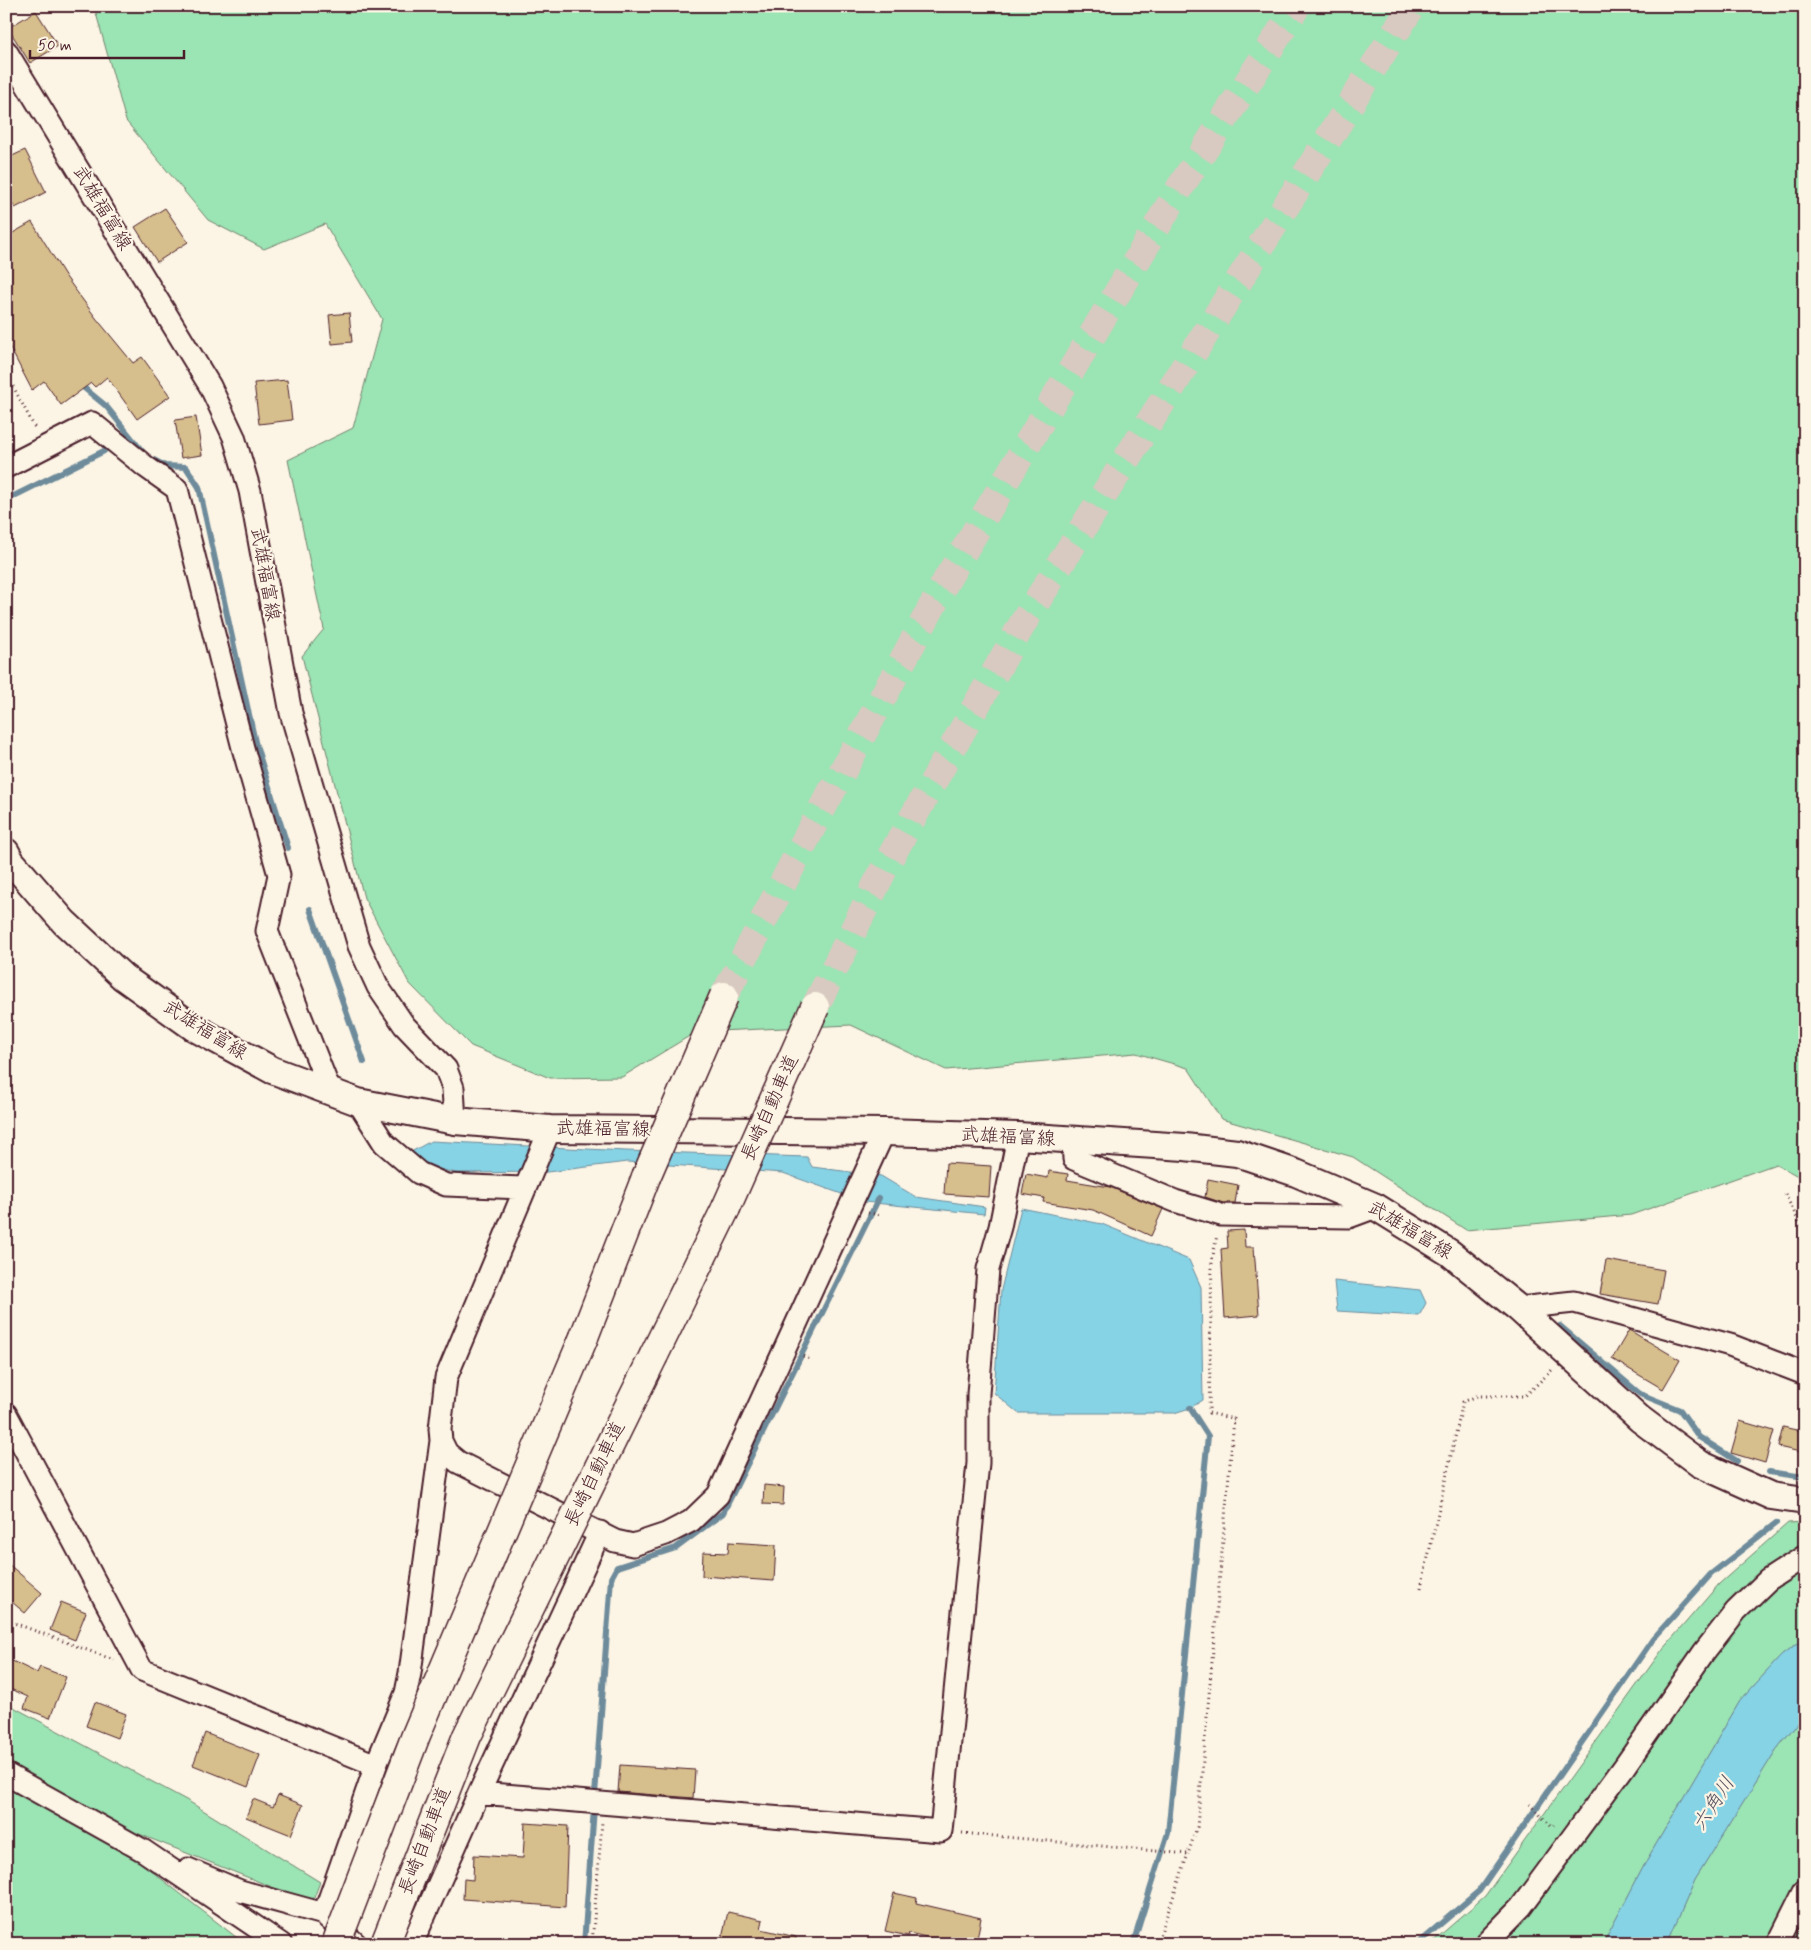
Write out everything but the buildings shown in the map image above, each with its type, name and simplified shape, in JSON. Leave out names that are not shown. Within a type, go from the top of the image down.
[{"type":"highway","points":[[336,1944],[416,1735],[584,1337],[646,1178],[724,996]]},
{"type":"highway","name":"長崎自動車道","points":[[385,1944],[467,1736],[726,1208],[815,1007]]},
{"type":"main road","name":"武雄福富線","points":[[6,852],[64,922],[123,977],[193,1027],[272,1070],[358,1102],[455,1121],[547,1135],[884,1132],[1018,1136],[1185,1147],[1238,1153],[1296,1172],[1376,1207],[1450,1253],[1518,1308],[1640,1419],[1700,1464],[1771,1496],[1805,1501]]},
{"type":"street","name":"武雄福富線","points":[[6,51],[210,386],[234,438],[250,491],[290,713],[359,946],[378,987],[404,1025],[446,1069],[453,1088],[455,1121]]},
{"type":"street","points":[[6,467],[92,423],[146,467],[177,489],[243,748],[278,875],[267,931],[330,1091]]},
{"type":"street","points":[[358,1102],[384,1143],[419,1173],[446,1185],[526,1184]]},
{"type":"street","points":[[441,1442],[447,1453],[458,1462],[615,1541],[633,1545],[666,1534],[691,1522],[718,1495],[856,1211],[871,1160],[884,1132]]},
{"type":"street","points":[[324,1914],[376,1765],[406,1692],[441,1442],[440,1429],[446,1378],[547,1135]]},
{"type":"street","points":[[479,1793],[941,1831],[978,1463],[978,1394],[988,1269],[1000,1227],[1018,1136]]},
{"type":"street","points":[[1074,1140],[1074,1159],[1176,1201],[1220,1215],[1348,1217],[1376,1207]]},
{"type":"street","points":[[1518,1308],[1574,1302],[1730,1345],[1805,1374]]},
{"type":"street","points":[[6,1414],[142,1670],[376,1765]]},
{"type":"street","points":[[412,1944],[479,1793],[600,1532]]},
{"type":"street","points":[[1485,1944],[1521,1907],[1624,1767],[1704,1652],[1736,1611],[1768,1580],[1805,1556]]},
{"type":"street","points":[[6,1774],[144,1851],[281,1944]]},
{"type":"street","points":[[144,1851],[240,1891],[324,1914],[356,1944]]},
{"type":"street","points":[[1778,1944],[1805,1890]]},
{"type":"path","points":[[6,373],[45,447]]},
{"type":"path","points":[[1785,1194],[1805,1234]]},
{"type":"path","points":[[856,1211],[882,1215]]},
{"type":"path","points":[[1157,1944],[1197,1827],[1234,1419],[1210,1413],[1212,1261],[1220,1215]]},
{"type":"path","points":[[1421,1588],[1463,1402],[1477,1396],[1524,1396],[1569,1354]]},
{"type":"path","points":[[6,1620],[142,1670]]},
{"type":"path","points":[[592,1944],[594,1803]]},
{"type":"path","points":[[1530,1804],[1539,1814]]},
{"type":"path","points":[[941,1831],[1188,1854]]},
{"type":"green space","points":[[94,6],[1805,6],[1805,1180],[1776,1164],[1631,1215],[1466,1230],[1353,1157],[1221,1119],[1188,1068],[1136,1053],[946,1070],[851,1025],[696,1032],[622,1077],[550,1078],[471,1046],[409,983],[364,898],[302,656],[324,629],[288,460],[353,428],[382,319],[325,224],[264,249],[208,220],[126,121]]},
{"type":"green space","points":[[1805,1522],[1805,1638],[1781,1656],[1740,1701],[1648,1858],[1603,1944],[1430,1944],[1485,1896],[1662,1650],[1719,1584],[1788,1523]]},
{"type":"green space","points":[[6,1703],[188,1801],[320,1882],[312,1903],[139,1834],[132,1856],[245,1944],[6,1944]]},
{"type":"green space","points":[[1805,1713],[1805,1944],[1667,1944],[1695,1880],[1776,1750]]},
{"type":"water","points":[[431,1141],[626,1151],[807,1157],[812,1167],[881,1176],[916,1197],[985,1207],[984,1214],[864,1202],[783,1173],[627,1162],[547,1172],[456,1173],[426,1166],[411,1152]]},
{"type":"water","points":[[1021,1208],[1102,1224],[1189,1260],[1201,1287],[1203,1400],[1190,1408],[1174,1413],[1018,1413],[994,1393],[1001,1290]]},
{"type":"water","points":[[1334,1281],[1420,1290],[1426,1303],[1419,1316],[1337,1311]]},
{"type":"water","name":"六角川","points":[[1805,1638],[1805,1713],[1776,1750],[1695,1880],[1667,1944],[1603,1944],[1648,1858],[1740,1701],[1781,1656]]},
{"type":"waterway","points":[[78,383],[106,406],[146,456],[165,466],[186,467],[199,487],[255,742],[288,848]]},
{"type":"waterway","points":[[6,500],[104,451]]},
{"type":"waterway","points":[[310,909],[364,1062]]},
{"type":"waterway","points":[[584,1944],[611,1578],[617,1567],[676,1548],[723,1513],[879,1198]]},
{"type":"waterway","points":[[1560,1326],[1640,1394],[1680,1410],[1699,1437],[1737,1461]]},
{"type":"waterway","points":[[1133,1944],[1168,1833],[1208,1436],[1190,1408]]},
{"type":"waterway","points":[[1769,1472],[1805,1477]]},
{"type":"waterway","points":[[1417,1944],[1479,1891],[1653,1639],[1711,1574],[1776,1523]]},
{"type":"tunnel","points":[[724,996],[810,831],[947,579],[1181,186],[1297,6]]},
{"type":"tunnel","points":[[815,1007],[886,865],[1023,623],[1412,6]]}]
